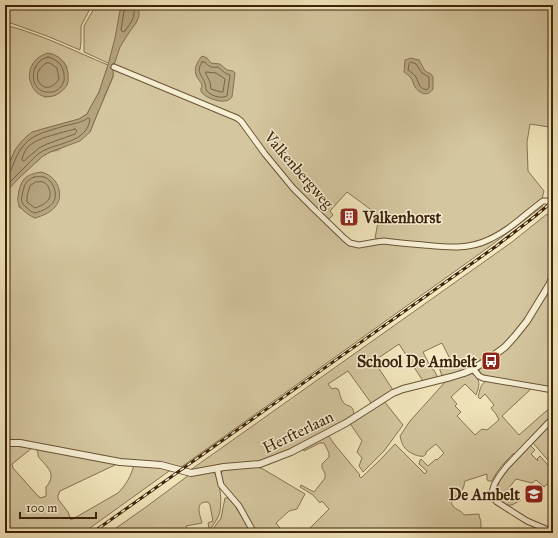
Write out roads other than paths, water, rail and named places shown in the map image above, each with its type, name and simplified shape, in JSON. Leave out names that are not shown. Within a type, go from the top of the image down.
[{"type":"street","name":"Valkenbergweg","points":[[114,67],[239,120],[302,198],[341,235],[353,244],[359,245],[384,241],[442,246],[472,245],[495,237],[543,201],[547,202],[553,207]]},
{"type":"street","name":"Herfterlaan","points":[[5,443],[20,443],[120,462],[161,465],[188,472],[260,464],[291,452],[346,423],[393,393],[451,377],[473,369],[489,359],[515,336],[527,321],[553,276]]},
{"type":"street","points":[[473,369],[483,378],[553,390]]},
{"type":"street","points":[[553,418],[507,466],[493,488],[492,494],[494,500],[527,521],[553,532]]},
{"type":"street","points":[[217,468],[222,488],[239,506],[254,533]]},
{"type":"water","points":[[121,5],[137,5],[139,16],[120,47],[113,68],[113,76],[90,132],[80,141],[43,156],[5,193],[5,173],[15,150],[27,136],[32,132],[79,119],[87,114],[99,92],[108,65]]},
{"type":"water","points":[[48,53],[59,57],[64,62],[68,73],[67,85],[59,93],[49,97],[40,95],[35,91],[29,76],[34,62],[38,58]]},
{"type":"water","points":[[202,56],[207,58],[211,63],[220,64],[227,70],[235,73],[232,97],[229,100],[218,101],[211,99],[202,93],[202,85],[195,71],[197,63]]},
{"type":"water","points":[[411,58],[419,60],[425,71],[433,77],[433,89],[429,93],[424,94],[419,91],[415,87],[412,79],[404,72],[405,60]]},
{"type":"water","points":[[41,172],[51,177],[55,181],[58,186],[60,196],[53,209],[46,214],[35,218],[22,209],[19,205],[18,198],[20,186],[26,177]]},
{"type":"railway","points":[[92,533],[495,247],[553,201]]},
{"type":"place","name":"Valkenhorst","points":[[349,217]]},
{"type":"place","name":"School De Ambelt","points":[[491,361]]},
{"type":"place","name":"De Ambelt","points":[[534,494]]}]
